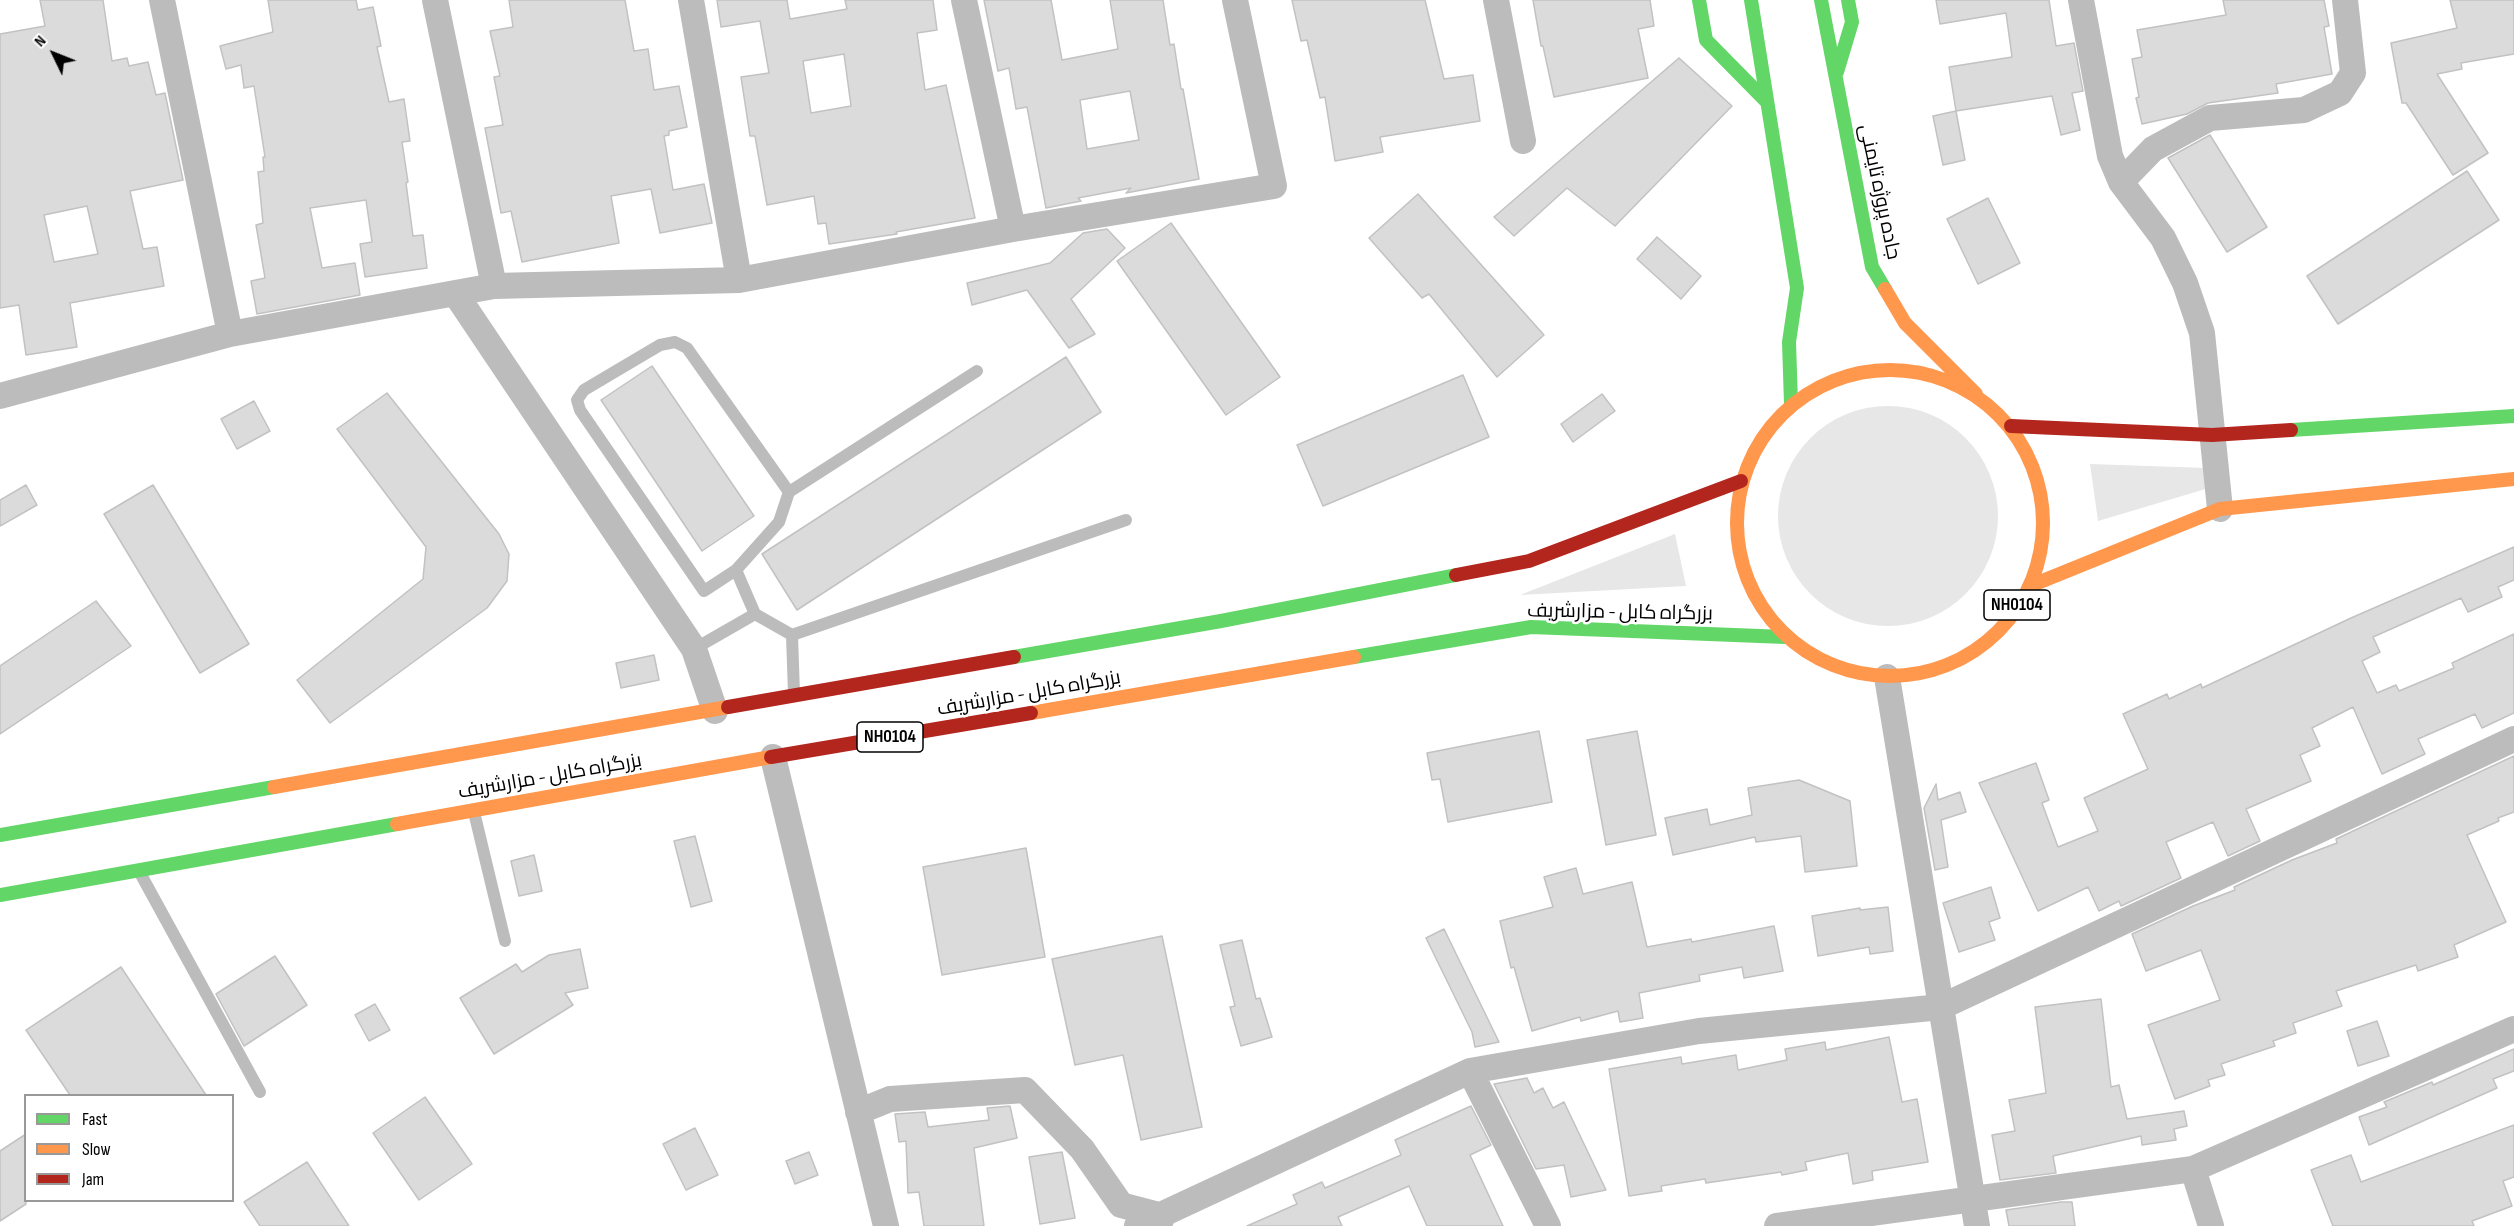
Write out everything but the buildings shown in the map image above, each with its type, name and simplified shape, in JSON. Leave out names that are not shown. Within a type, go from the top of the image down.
[{"type":"main road","points":[[1699,0],[1706,40],[1767,102]]},
{"type":"main road","points":[[1751,0],[1797,288],[1789,342],[1791,404]]},
{"type":"main road","name":"جاده پروژه تایمنی","points":[[1821,0],[1872,267],[1905,322],[1976,394]]},
{"type":"main road","points":[[1836,76],[1852,22],[1848,0]]},
{"type":"main road","name":"NH0104","points":[[1915,370],[1976,394],[2011,426],[2038,476],[2044,531],[2030,586],[1996,634],[1946,667],[1887,678],[1832,666],[1785,637],[1751,592],[1736,538],[1741,481],[1760,438],[1791,404],[1850,373],[1915,370]]},
{"type":"main road","points":[[2011,426],[2212,435],[2514,416]]},
{"type":"main road","name":"NH0104","points":[[2030,586],[2220,509],[2514,479]]},
{"type":"main road","name":"بزرگراه کابل - مزارشریف","points":[[0,835],[1221,621],[1530,561],[1741,481]]},
{"type":"main road","name":"بزرگراه کابل - مزارشریف","points":[[0,895],[773,757],[1531,627],[1785,637]]},
{"type":"street","points":[[162,0],[230,334]]},
{"type":"street","points":[[435,0],[494,286]]},
{"type":"street","points":[[691,0],[739,280]]},
{"type":"street","points":[[964,0],[1013,229]]},
{"type":"street","points":[[0,396],[230,334],[494,286],[739,280],[1013,229],[1274,186],[1235,0]]},
{"type":"street","points":[[1496,0],[1523,141]]},
{"type":"street","points":[[2081,0],[2109,156],[2121,182],[2163,238],[2185,283],[2202,333],[2220,509]]},
{"type":"street","points":[[2121,182],[2153,149],[2210,118],[2304,110],[2340,93],[2353,73],[2345,0]]},
{"type":"street","points":[[455,293],[694,649],[715,711]]},
{"type":"street","points":[[1887,678],[1977,1226]]},
{"type":"street","points":[[858,1112],[890,1099],[1025,1090],[1082,1149],[1121,1205],[1153,1222],[1470,1071],[1699,1031],[1941,1007],[2514,739]]},
{"type":"street","points":[[773,757],[886,1226]]},
{"type":"street","points":[[1777,1226],[2193,1169],[2514,1029]]},
{"type":"street","points":[[1470,1071],[1548,1226]]},
{"type":"street","points":[[2193,1169],[2211,1226]]},
{"type":"lane","points":[[789,492],[687,348],[675,342],[660,345],[584,390],[577,400],[580,411],[704,591],[736,570],[779,522],[789,492],[978,371]]},
{"type":"lane","points":[[736,570],[755,614],[792,636],[1126,520]]},
{"type":"lane","points":[[694,649],[755,614]]},
{"type":"lane","points":[[792,636],[794,697]]},
{"type":"lane","points":[[474,810],[505,941]]},
{"type":"lane","points":[[139,870],[260,1092]]},
{"type":"shaded area","points":[[1888,406],[1909,408],[1940,419],[1966,438],[1985,464],[1996,495],[1998,516],[1996,537],[1985,568],[1966,594],[1940,613],[1909,624],[1888,626],[1867,624],[1836,613],[1810,594],[1791,568],[1780,537],[1778,516],[1780,495],[1791,464],[1810,438],[1836,419],[1867,408]]},
{"type":"shaded area","points":[[2090,464],[2206,468],[2209,488],[2098,521]]},
{"type":"shaded area","points":[[1675,534],[1686,586],[1520,595]]},
{"type":"traffic: fast","points":[[1699,0],[1706,40],[1767,102]]},
{"type":"traffic: fast","points":[[1751,0],[1797,288],[1789,342],[1791,404]]},
{"type":"traffic: fast","points":[[1821,0],[1872,267],[1885,289]]},
{"type":"traffic: fast","points":[[1837,72],[1852,22],[1848,0]]},
{"type":"traffic: fast","points":[[2291,430],[2514,416]]},
{"type":"traffic: fast","points":[[1014,657],[1221,621],[1456,575]]},
{"type":"traffic: fast","points":[[1354,657],[1531,627],[1785,637]]},
{"type":"traffic: fast","points":[[0,835],[274,787]]},
{"type":"traffic: fast","points":[[0,895],[397,824]]},
{"type":"traffic: slow","points":[[1885,289],[1905,323],[1976,394]]},
{"type":"traffic: slow","points":[[1890,370],[1920,373],[1949,382],[1975,396],[1998,415],[2017,438],[2031,464],[2040,493],[2043,523],[2040,553],[2031,582],[2017,608],[1998,631],[1975,650],[1949,664],[1920,673],[1890,676],[1860,673],[1831,664],[1805,650],[1782,631],[1763,608],[1749,582],[1740,553],[1737,523],[1740,493],[1749,464],[1763,438],[1782,415],[1805,396],[1831,382],[1860,373],[1890,370]]},
{"type":"traffic: slow","points":[[2030,586],[2220,509],[2514,479]]},
{"type":"traffic: slow","points":[[1031,713],[1354,657]]},
{"type":"traffic: slow","points":[[274,787],[728,707]]},
{"type":"traffic: slow","points":[[397,824],[771,757]]},
{"type":"traffic: jam","points":[[2011,426],[2212,435],[2291,430]]},
{"type":"traffic: jam","points":[[1456,575],[1529,561],[1741,481]]},
{"type":"traffic: jam","points":[[728,707],[1014,657]]},
{"type":"traffic: jam","points":[[771,757],[1031,713]]}]
